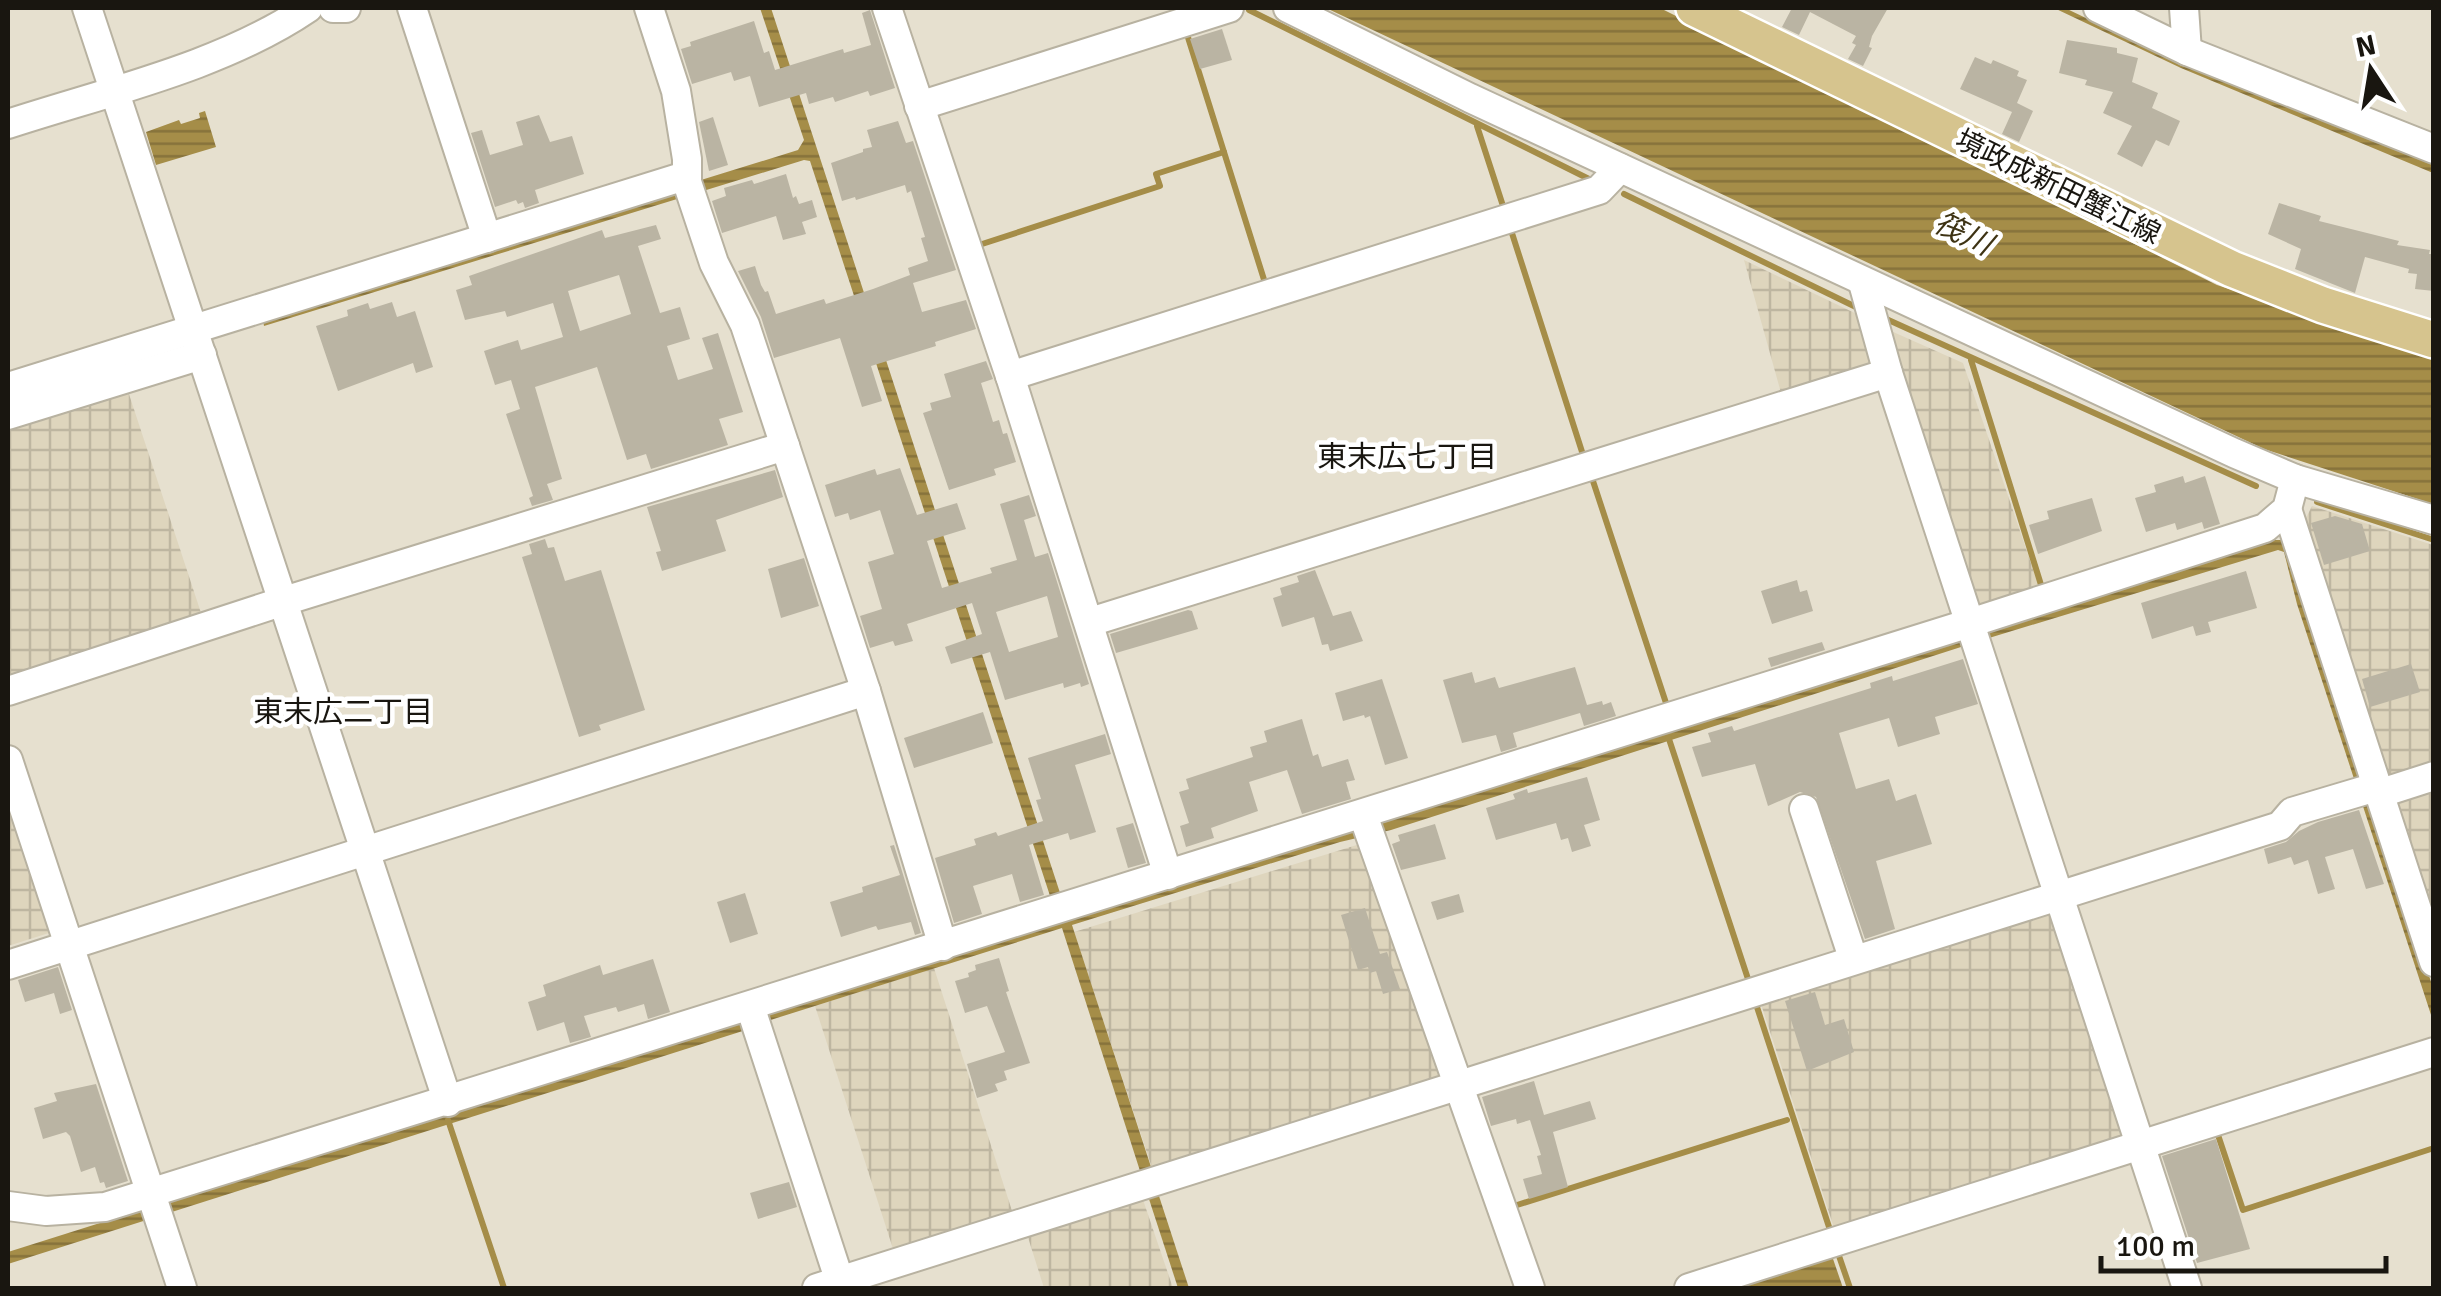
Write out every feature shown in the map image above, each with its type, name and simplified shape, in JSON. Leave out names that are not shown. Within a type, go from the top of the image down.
[{"type":"main road","name":"境政成新田蟹江線","points":[[1694,8],[2232,270],[2323,305],[2434,340]]},
{"type":"street","points":[[88,8],[448,1102]]},
{"type":"street","points":[[8,124],[236,49],[308,8]]},
{"type":"street","points":[[333,8],[346,8]]},
{"type":"street","points":[[412,8],[486,238]]},
{"type":"street","points":[[649,8],[676,91],[688,184],[714,263],[744,325],[866,692],[943,946]]},
{"type":"street","points":[[886,8],[1010,376],[1168,875]]},
{"type":"street","points":[[919,106],[1228,8]]},
{"type":"street","points":[[1288,8],[1863,283],[2295,479],[2434,520]]},
{"type":"street","points":[[2098,8],[2188,51],[2434,149]]},
{"type":"street","points":[[2184,8],[2188,51]]},
{"type":"street","points":[[1010,376],[1599,190],[1620,168]]},
{"type":"street","points":[[8,415],[486,238],[688,184]]},
{"type":"street","points":[[1863,283],[1888,372],[2188,1288]]},
{"type":"street","points":[[8,387],[198,342]]},
{"type":"street","points":[[1090,622],[1888,372]]},
{"type":"street","points":[[8,691],[784,446]]},
{"type":"street","points":[[2295,479],[2287,510],[2370,790],[2434,962]]},
{"type":"street","points":[[8,1206],[75,1211],[106,1208],[151,1196],[1168,875],[1366,825],[1974,633],[2265,528],[2287,510]]},
{"type":"street","points":[[8,966],[866,692]]},
{"type":"street","points":[[8,760],[182,1288]]},
{"type":"street","points":[[750,1006],[833,1286],[1854,958],[2280,826],[2292,812],[2434,776]]},
{"type":"street","points":[[1804,809],[1854,958]]},
{"type":"street","points":[[1366,825],[1530,1288]]},
{"type":"street","points":[[1689,1288],[2434,1052]]},
{"type":"shaded area","points":[[1744,260],[1863,317],[1878,365],[1783,400]]},
{"type":"shaded area","points":[[1882,327],[1963,363],[2040,590],[1974,611]]},
{"type":"shaded area","points":[[126,385],[204,622],[8,685],[8,423]]},
{"type":"shaded area","points":[[2312,506],[2433,545],[2433,771],[2385,781],[2306,518]]},
{"type":"shaded area","points":[[2433,782],[2433,912],[2429,914],[2392,800]]},
{"type":"shaded area","points":[[8,796],[52,932],[8,946]]},
{"type":"shaded area","points":[[1360,844],[1443,1080],[1154,1174],[1074,932]]},
{"type":"shaded area","points":[[2050,905],[2133,1137],[1836,1234],[1759,998]]},
{"type":"shaded area","points":[[934,968],[1014,1217],[895,1255],[815,1006]]},
{"type":"shaded area","points":[[1140,1191],[1173,1288],[1044,1288],[1025,1228]]},
{"type":"water","points":[[760,8],[771,8],[1062,899],[1052,902],[810,161],[264,326],[262,316],[798,150],[804,140]]},
{"type":"water","name":"筏川","points":[[1326,8],[1660,8],[2217,285],[2433,356],[2433,504],[2264,449]]},
{"type":"water","points":[[2054,8],[2065,8],[2184,65],[2433,164],[2433,173],[2181,68]]},
{"type":"water","points":[[205,111],[216,147],[156,165],[146,132],[179,120],[181,124],[200,118],[199,113]]},
{"type":"water","points":[[2264,540],[2287,540],[2434,991],[2433,1021],[2297,604],[2284,552],[2278,550],[1989,638],[1391,830],[1340,842],[1072,925],[1152,1170],[1141,1174],[1062,928],[761,1023],[758,1015],[1338,835]]},
{"type":"water","points":[[746,1019],[749,1029],[8,1264],[8,1252]]},
{"type":"water","points":[[1158,1193],[1189,1288],[1178,1288],[1148,1196]]},
{"type":"water","points":[[1832,1256],[1843,1288],[1730,1288]]},
{"type":"building","points":[[1792,8],[1888,8],[1872,36],[1872,48],[1863,66],[1848,59],[1856,36],[1810,12],[1799,35],[1782,27]]},
{"type":"building","points":[[870,10],[895,88],[870,96],[868,91],[835,102],[833,97],[809,104],[806,93],[759,107],[750,76],[734,81],[731,72],[692,84],[681,49],[691,46],[690,42],[754,21],[764,53],[769,51],[775,70],[843,49],[844,53],[871,45],[862,13]]},
{"type":"building","points":[[1222,29],[1232,60],[1200,69],[1190,39]]},
{"type":"building","points":[[2067,40],[2117,48],[2117,53],[2138,58],[2132,82],[2158,93],[2152,108],[2180,121],[2169,146],[2156,140],[2142,167],[2117,154],[2132,126],[2103,113],[2113,92],[2059,73]]},
{"type":"building","points":[[1975,57],[2019,71],[2017,76],[2027,80],[2017,103],[2033,111],[2019,142],[2002,134],[2012,112],[1960,89]]},
{"type":"building","points":[[539,115],[550,142],[572,136],[584,174],[535,190],[539,203],[525,208],[523,202],[518,204],[516,200],[495,207],[471,133],[482,130],[490,155],[523,145],[516,122]]},
{"type":"building","points":[[713,117],[728,165],[709,171],[699,122]]},
{"type":"building","points":[[898,121],[906,143],[913,141],[956,270],[913,283],[922,312],[966,300],[976,329],[871,366],[882,401],[862,407],[840,338],[774,358],[761,317],[738,271],[755,266],[776,314],[873,289],[910,275],[908,268],[928,261],[911,191],[907,193],[905,185],[842,201],[831,163],[872,147],[867,130]]},
{"type":"building","points":[[786,174],[793,198],[796,196],[799,204],[812,200],[817,217],[802,222],[806,234],[783,240],[776,216],[722,233],[712,201],[726,196],[724,188]]},
{"type":"building","points":[[2279,203],[2321,216],[2319,221],[2399,241],[2397,245],[2430,250],[2429,254],[2434,254],[2434,291],[2415,289],[2417,274],[2408,273],[2409,269],[2365,257],[2355,293],[2295,269],[2301,249],[2268,234]]},
{"type":"building","points":[[656,225],[661,239],[638,246],[660,313],[680,307],[690,339],[667,346],[678,380],[713,369],[702,338],[718,333],[743,412],[719,419],[728,445],[651,469],[646,454],[627,460],[597,367],[535,387],[562,479],[547,484],[553,500],[532,506],[529,498],[533,496],[506,414],[520,409],[511,380],[495,385],[484,351],[518,340],[521,350],[563,337],[553,303],[507,317],[505,311],[465,320],[456,290],[472,285],[469,276],[602,230],[605,238]],"holes":[[[619,275],[631,314],[580,331],[568,291]]]},
{"type":"building","points":[[392,302],[397,317],[415,311],[433,367],[416,373],[413,363],[338,391],[316,326],[348,316],[347,310],[368,303],[370,309]]},
{"type":"building","points":[[986,361],[993,379],[981,383],[993,422],[999,420],[1003,434],[1007,433],[1016,462],[994,469],[996,475],[949,490],[923,413],[932,410],[930,403],[951,397],[944,374]]},
{"type":"building","points":[[900,468],[917,515],[957,503],[966,529],[927,541],[942,588],[992,573],[990,568],[1017,560],[1000,504],[1029,495],[1036,516],[1024,520],[1035,557],[1048,553],[1089,684],[1064,688],[1063,683],[1005,700],[990,652],[951,664],[945,647],[982,634],[972,603],[907,624],[913,641],[895,646],[893,641],[870,648],[860,616],[882,609],[868,562],[894,554],[880,510],[850,520],[848,513],[835,517],[825,485],[875,469],[877,475]],"holes":[[[1047,596],[1058,637],[1009,652],[996,612]]]},
{"type":"building","points":[[775,470],[783,497],[716,520],[726,551],[662,571],[656,552],[661,551],[647,507]]},
{"type":"building","points":[[2183,476],[2185,483],[2205,476],[2220,524],[2204,529],[2202,522],[2177,530],[2175,523],[2146,532],[2135,498],[2156,492],[2154,485]]},
{"type":"building","points":[[2092,498],[2102,531],[2038,554],[2029,525],[2049,519],[2047,511]]},
{"type":"building","points":[[2335,516],[2362,524],[2370,551],[2324,565],[2311,523]]},
{"type":"building","points":[[545,539],[548,548],[554,547],[565,581],[601,570],[645,710],[599,725],[601,730],[579,737],[522,557],[532,554],[529,544]]},
{"type":"building","points":[[804,558],[819,606],[781,618],[768,569]]},
{"type":"building","points":[[1315,570],[1333,616],[1351,611],[1363,641],[1330,651],[1328,644],[1322,645],[1314,617],[1282,627],[1273,598],[1282,595],[1280,588],[1299,582],[1297,576]]},
{"type":"building","points":[[2246,571],[2257,608],[2208,622],[2211,632],[2196,636],[2193,626],[2152,639],[2141,603]]},
{"type":"building","points":[[1797,580],[1800,592],[1807,590],[1813,611],[1772,624],[1761,591]]},
{"type":"building","points":[[1192,611],[1198,629],[1116,653],[1110,634]]},
{"type":"building","points":[[1822,642],[1825,650],[1771,667],[1768,658]]},
{"type":"building","points":[[1963,659],[1978,704],[1935,717],[1940,734],[1898,747],[1889,718],[1839,733],[1856,789],[1889,779],[1896,801],[1916,794],[1932,844],[1876,861],[1895,929],[1865,939],[1816,797],[1800,792],[1768,806],[1755,764],[1702,777],[1692,747],[1711,742],[1708,733],[1732,726],[1734,731],[1871,688],[1870,683],[1892,676],[1893,681]]},
{"type":"building","points":[[2411,664],[2420,692],[2370,707],[2362,679]]},
{"type":"building","points":[[1575,667],[1587,705],[1611,702],[1616,716],[1584,726],[1580,713],[1513,733],[1517,747],[1501,752],[1496,735],[1462,743],[1443,680],[1472,672],[1475,683],[1495,677],[1499,688]]},
{"type":"building","points":[[1382,679],[1408,758],[1385,765],[1370,716],[1343,721],[1335,693]]},
{"type":"building","points":[[983,712],[993,743],[914,768],[904,738]]},
{"type":"building","points":[[1302,719],[1313,756],[1318,754],[1322,767],[1348,759],[1355,780],[1346,782],[1351,799],[1302,814],[1287,770],[1249,782],[1258,811],[1211,828],[1214,838],[1186,847],[1180,826],[1189,823],[1179,792],[1189,789],[1186,779],[1253,757],[1250,747],[1267,742],[1264,731]]},
{"type":"building","points":[[1105,734],[1111,754],[1075,765],[1096,832],[1070,840],[1068,833],[1029,845],[1044,895],[1020,902],[1012,874],[973,886],[982,914],[954,923],[935,858],[976,845],[974,839],[996,832],[998,836],[1043,821],[1036,800],[1041,799],[1028,758]]},
{"type":"building","points":[[1587,777],[1600,820],[1584,825],[1591,846],[1572,852],[1568,838],[1561,840],[1556,823],[1496,840],[1486,808],[1515,799],[1513,794],[1527,789],[1528,793]]},
{"type":"building","points":[[2359,810],[2384,884],[2366,889],[2353,849],[2325,857],[2335,889],[2318,894],[2308,860],[2294,865],[2291,857],[2268,864],[2264,849],[2286,842],[2318,822]]},
{"type":"building","points":[[1133,823],[1146,863],[1128,868],[1116,828]]},
{"type":"building","points":[[1435,824],[1446,859],[1401,870],[1392,844],[1400,841],[1398,835]]},
{"type":"building","points":[[894,845],[921,933],[915,935],[911,922],[878,930],[876,926],[841,937],[830,902],[900,875],[890,846]]},
{"type":"building","points":[[745,893],[758,934],[730,943],[717,902]]},
{"type":"building","points":[[1459,894],[1464,912],[1437,920],[1431,902]]},
{"type":"building","points":[[1365,908],[1380,954],[1387,952],[1400,989],[1383,994],[1376,971],[1370,973],[1368,967],[1358,970],[1341,915]]},
{"type":"building","points":[[999,958],[1030,1063],[1004,1071],[1007,1080],[995,1084],[998,1091],[977,1098],[967,1064],[1005,1052],[987,1006],[965,1013],[955,981],[969,977],[968,973],[976,970],[975,965]]},
{"type":"building","points":[[653,959],[670,1012],[648,1019],[644,1004],[584,1016],[591,1037],[570,1043],[564,1022],[537,1031],[528,1002],[546,996],[543,985],[600,965],[603,975]]},
{"type":"building","points":[[58,967],[72,1010],[60,1014],[54,993],[25,1002],[18,980]]},
{"type":"building","points":[[1815,992],[1825,1025],[1844,1019],[1854,1052],[1807,1071],[1785,1001]]},
{"type":"building","points":[[1534,1081],[1544,1115],[1590,1101],[1596,1119],[1553,1132],[1568,1187],[1529,1199],[1523,1179],[1542,1174],[1537,1156],[1541,1155],[1530,1120],[1517,1124],[1516,1119],[1491,1126],[1482,1097]]},
{"type":"building","points":[[96,1084],[128,1181],[106,1188],[95,1167],[81,1172],[66,1132],[43,1139],[34,1108],[57,1101],[54,1093]]},
{"type":"building","points":[[2216,1139],[2250,1249],[2197,1263],[2162,1156]]},
{"type":"building","points":[[789,1182],[797,1207],[758,1219],[750,1193]]},
{"type":"waterway","points":[[1249,10],[1593,181]]},
{"type":"waterway","points":[[1186,31],[1266,286]]},
{"type":"waterway","points":[[1477,126],[1504,209]]},
{"type":"waterway","points":[[979,245],[1160,186],[1156,174],[1224,152]]},
{"type":"waterway","points":[[1624,194],[1860,309]]},
{"type":"waterway","points":[[1510,227],[1584,458]]},
{"type":"waterway","points":[[1884,318],[2256,486]]},
{"type":"waterway","points":[[1971,360],[2042,588]]},
{"type":"waterway","points":[[1591,475],[1668,709]]},
{"type":"waterway","points":[[2317,502],[2434,540]]},
{"type":"waterway","points":[[1668,736],[1750,985]]},
{"type":"waterway","points":[[1755,1001],[1831,1233]]},
{"type":"waterway","points":[[448,1120],[504,1288]]},
{"type":"waterway","points":[[1514,1206],[1787,1120]]},
{"type":"waterway","points":[[2217,1132],[2243,1210],[2434,1148]]},
{"type":"waterway","points":[[1838,1253],[1850,1288]]},
{"type":"district","name":"東末広七丁目","points":[[1407,457]]},
{"type":"district","name":"東末広二丁目","points":[[343,712]]}]
